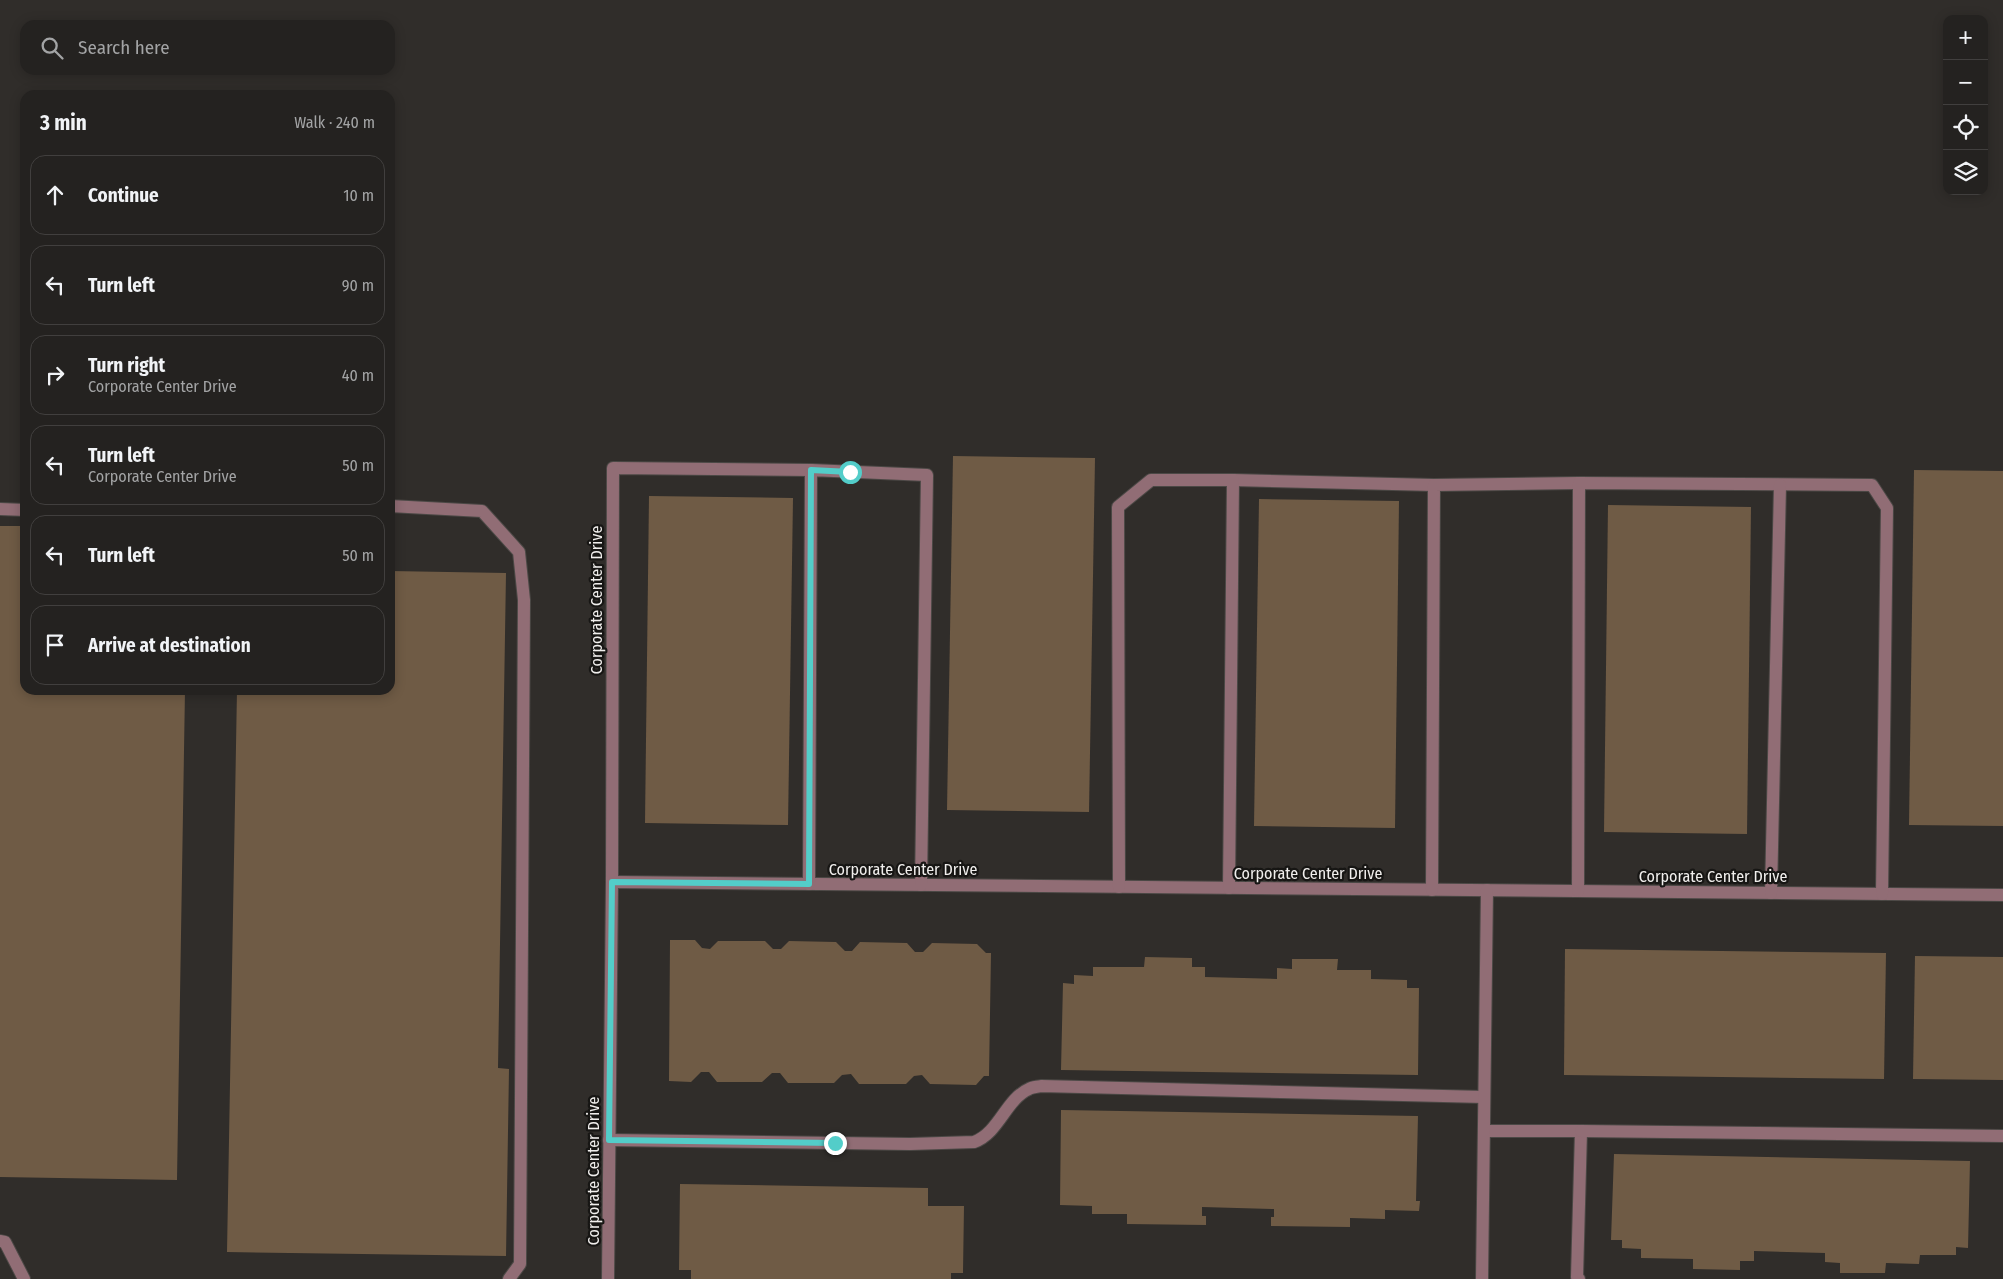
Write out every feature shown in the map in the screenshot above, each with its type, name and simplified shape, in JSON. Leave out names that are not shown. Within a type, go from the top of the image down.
[{"type":"street","name":"Corporate Center Drive","points":[[608,1279],[612,882],[613,468],[811,470]]},
{"type":"street","points":[[809,884],[811,470],[928,475],[921,885]]},
{"type":"street","points":[[1119,887],[1118,507],[1151,480],[1434,485],[1579,483],[1872,485],[1887,508],[1882,894]]},
{"type":"street","points":[[1229,888],[1233,480]]},
{"type":"street","points":[[1578,891],[1579,483]]},
{"type":"street","points":[[1432,890],[1434,485]]},
{"type":"street","points":[[1771,893],[1780,485]]},
{"type":"street","points":[[395,506],[482,511],[519,552],[524,600],[520,1264],[509,1279]]},
{"type":"street","points":[[0,509],[20,510]]},
{"type":"street","name":"Corporate Center Drive","points":[[612,882],[2003,895]]},
{"type":"street","points":[[1482,1279],[1487,890]]},
{"type":"street","points":[[609,1140],[910,1144],[974,1142],[983,1139],[1028,1089],[1041,1086],[1484,1097]]},
{"type":"street","points":[[1484,1131],[2003,1136]]},
{"type":"street","points":[[1579,1279],[1581,1131]]},
{"type":"street","points":[[0,1241],[5,1242],[24,1279]]},
{"type":"building","points":[[953,456],[1095,458],[1089,812],[947,810]]},
{"type":"building","points":[[1914,470],[2003,471],[2003,826],[1909,825]]},
{"type":"building","points":[[649,496],[793,498],[788,825],[645,823]]},
{"type":"building","points":[[1259,499],[1399,501],[1395,828],[1254,826]]},
{"type":"building","points":[[1608,505],[1751,507],[1747,834],[1604,832]]},
{"type":"building","points":[[0,526],[20,526],[20,695],[185,695],[177,1180],[0,1177]]},
{"type":"building","points":[[395,571],[506,573],[498,1068],[509,1069],[506,1256],[227,1252],[237,695],[395,695]]},
{"type":"building","points":[[670,940],[695,940],[702,948],[710,949],[718,941],[765,941],[773,949],[781,949],[789,941],[836,942],[845,951],[852,951],[860,942],[907,943],[915,952],[923,952],[932,943],[977,944],[986,953],[991,953],[989,1076],[984,1076],[976,1085],[930,1084],[922,1075],[914,1076],[906,1084],[859,1084],[851,1074],[842,1075],[834,1083],[788,1083],[780,1073],[772,1073],[762,1082],[717,1082],[709,1072],[701,1072],[691,1082],[669,1081]]},
{"type":"building","points":[[1565,949],[1886,953],[1884,1079],[1564,1075]]},
{"type":"building","points":[[1915,956],[2003,957],[2003,1080],[1913,1079]]},
{"type":"building","points":[[1145,957],[1192,958],[1192,967],[1205,967],[1205,977],[1277,979],[1277,968],[1292,969],[1292,959],[1338,959],[1337,970],[1371,970],[1371,979],[1407,980],[1407,988],[1419,988],[1418,1075],[1061,1070],[1063,983],[1074,984],[1074,975],[1093,976],[1093,967],[1144,967]]},
{"type":"building","points":[[1061,1110],[1418,1116],[1416,1201],[1420,1201],[1419,1211],[1385,1210],[1385,1219],[1350,1218],[1350,1227],[1271,1226],[1271,1217],[1274,1217],[1274,1209],[1202,1207],[1202,1216],[1206,1216],[1206,1225],[1127,1224],[1127,1214],[1092,1214],[1092,1206],[1060,1205]]},
{"type":"building","points":[[1614,1154],[1970,1161],[1968,1248],[1956,1247],[1956,1255],[1920,1255],[1919,1264],[1886,1263],[1885,1273],[1840,1273],[1840,1263],[1825,1262],[1825,1253],[1754,1251],[1754,1261],[1740,1261],[1740,1270],[1693,1269],[1693,1259],[1641,1258],[1641,1249],[1622,1248],[1622,1240],[1611,1240]]},
{"type":"building","points":[[680,1184],[928,1188],[928,1206],[964,1206],[963,1273],[951,1273],[951,1279],[691,1279],[691,1270],[679,1270]]},
{"type":"route","points":[[835,1143],[609,1140],[612,882],[809,884],[811,470],[850,472]]}]
